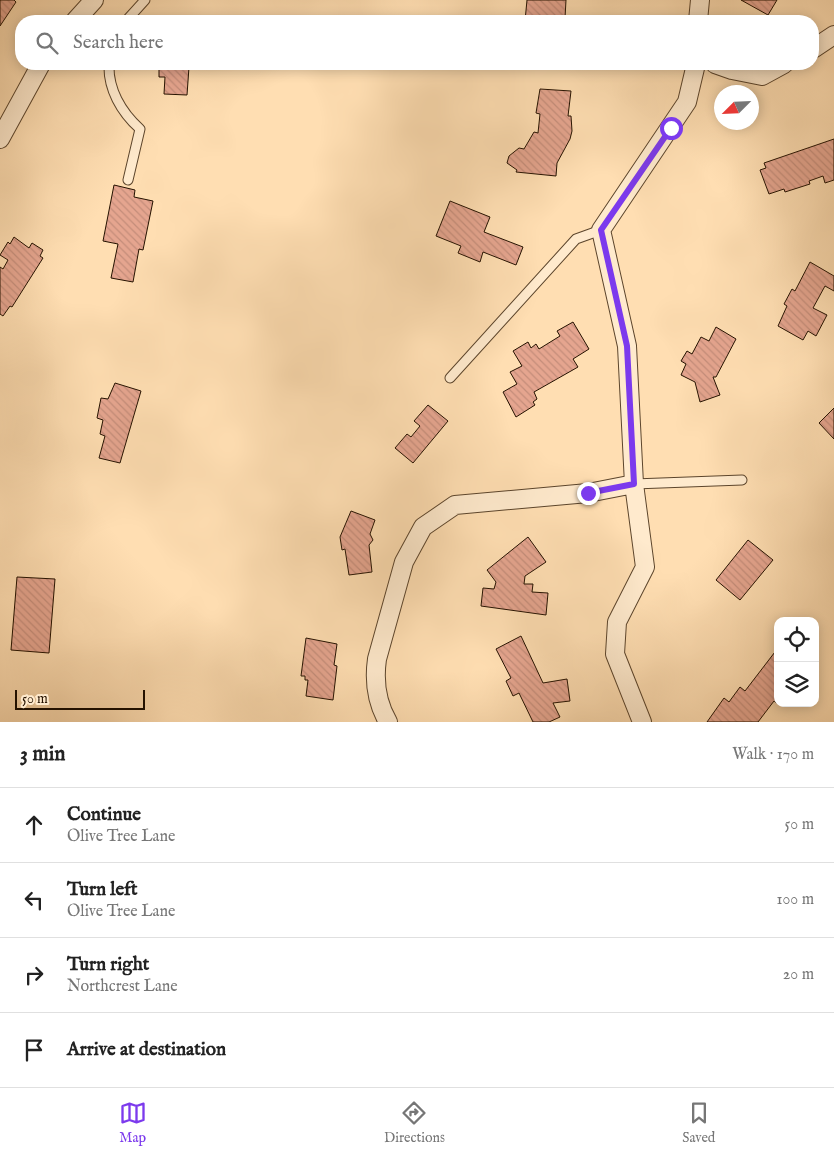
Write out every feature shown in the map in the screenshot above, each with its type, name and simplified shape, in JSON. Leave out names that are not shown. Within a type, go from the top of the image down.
[{"type":"street","points":[[80,15],[94,0]]},
{"type":"street","points":[[699,15],[700,0]]},
{"type":"street","points":[[819,45],[834,36]]},
{"type":"street","points":[[0,139],[38,70]]},
{"type":"street","points":[[642,722],[615,654],[617,622],[645,567],[634,484],[627,346],[601,230],[687,102],[695,70]]},
{"type":"street","points":[[732,70],[762,76],[773,70]]},
{"type":"street","points":[[388,722],[382,712],[375,674],[404,562],[423,527],[454,505],[588,493],[634,484]]},
{"type":"lane","points":[[131,15],[145,0]]},
{"type":"lane","points":[[109,70],[109,82],[116,99],[124,112],[140,129],[128,180]]},
{"type":"lane","points":[[450,378],[576,240],[601,230]]},
{"type":"lane","points":[[634,484],[742,480]]},
{"type":"building","points":[[0,0],[14,0],[16,2],[0,26]]},
{"type":"building","points":[[527,0],[566,0],[565,15],[526,15]]},
{"type":"building","points":[[741,0],[777,0],[768,15]]},
{"type":"building","points":[[159,70],[189,70],[187,95],[164,94],[165,77],[159,77]]},
{"type":"building","points":[[540,89],[571,91],[568,116],[571,116],[572,131],[570,139],[557,163],[556,176],[516,172],[517,170],[507,163],[509,156],[519,148],[524,149],[534,132],[538,133],[540,114],[536,113]]},
{"type":"building","points":[[834,139],[834,180],[825,183],[823,176],[809,181],[810,184],[785,192],[784,189],[769,194],[760,170],[766,168],[764,163]]},
{"type":"building","points":[[114,185],[135,190],[134,197],[153,201],[143,250],[139,249],[133,282],[111,278],[118,244],[103,241]]},
{"type":"building","points":[[450,201],[490,217],[484,232],[523,247],[516,265],[483,252],[480,262],[458,253],[461,246],[436,236]]},
{"type":"building","points":[[14,237],[29,248],[32,243],[43,250],[40,256],[43,258],[12,307],[10,306],[3,316],[0,314],[0,267],[3,269],[8,260],[0,255],[8,242],[10,244]]},
{"type":"building","points":[[810,262],[834,276],[834,291],[825,286],[813,308],[827,315],[816,336],[808,331],[803,340],[778,326],[787,306],[784,304],[792,289],[795,291]]},
{"type":"building","points":[[573,322],[589,349],[573,359],[578,367],[534,392],[537,399],[533,402],[535,405],[516,417],[503,392],[517,384],[510,372],[522,366],[513,351],[528,342],[531,348],[536,344],[539,349],[560,336],[557,331]]},
{"type":"building","points":[[716,327],[736,339],[716,377],[713,377],[720,395],[700,402],[695,382],[681,375],[686,364],[681,361],[687,351],[692,354],[701,337],[709,341]]},
{"type":"building","points":[[115,383],[141,391],[120,463],[99,458],[105,436],[100,434],[103,420],[97,418],[101,398],[108,399]]},
{"type":"building","points":[[428,405],[448,421],[413,463],[395,448],[407,434],[411,437],[420,426],[414,421]]},
{"type":"building","points":[[834,408],[834,439],[819,423]]},
{"type":"building","points":[[351,511],[375,520],[370,534],[373,540],[369,545],[372,572],[349,575],[345,549],[342,550],[340,537]]},
{"type":"building","points":[[528,537],[546,562],[525,576],[524,584],[533,584],[532,592],[548,593],[546,615],[481,606],[483,588],[494,589],[496,582],[487,570]]},
{"type":"building","points":[[748,540],[773,560],[740,600],[716,580]]},
{"type":"building","points":[[17,577],[55,579],[49,653],[11,650]]},
{"type":"building","points":[[521,636],[543,683],[567,679],[570,701],[553,703],[560,717],[549,722],[533,722],[519,693],[513,696],[506,681],[511,678],[496,649]]},
{"type":"building","points":[[306,638],[337,644],[334,665],[337,666],[333,700],[306,696],[308,680],[305,680],[305,676],[301,676]]},
{"type":"building","points":[[774,653],[774,701],[758,722],[707,722],[724,698],[729,702],[740,687],[745,691]]},
{"type":"route","points":[[588,493],[634,484],[627,346],[601,230],[671,128]]}]
